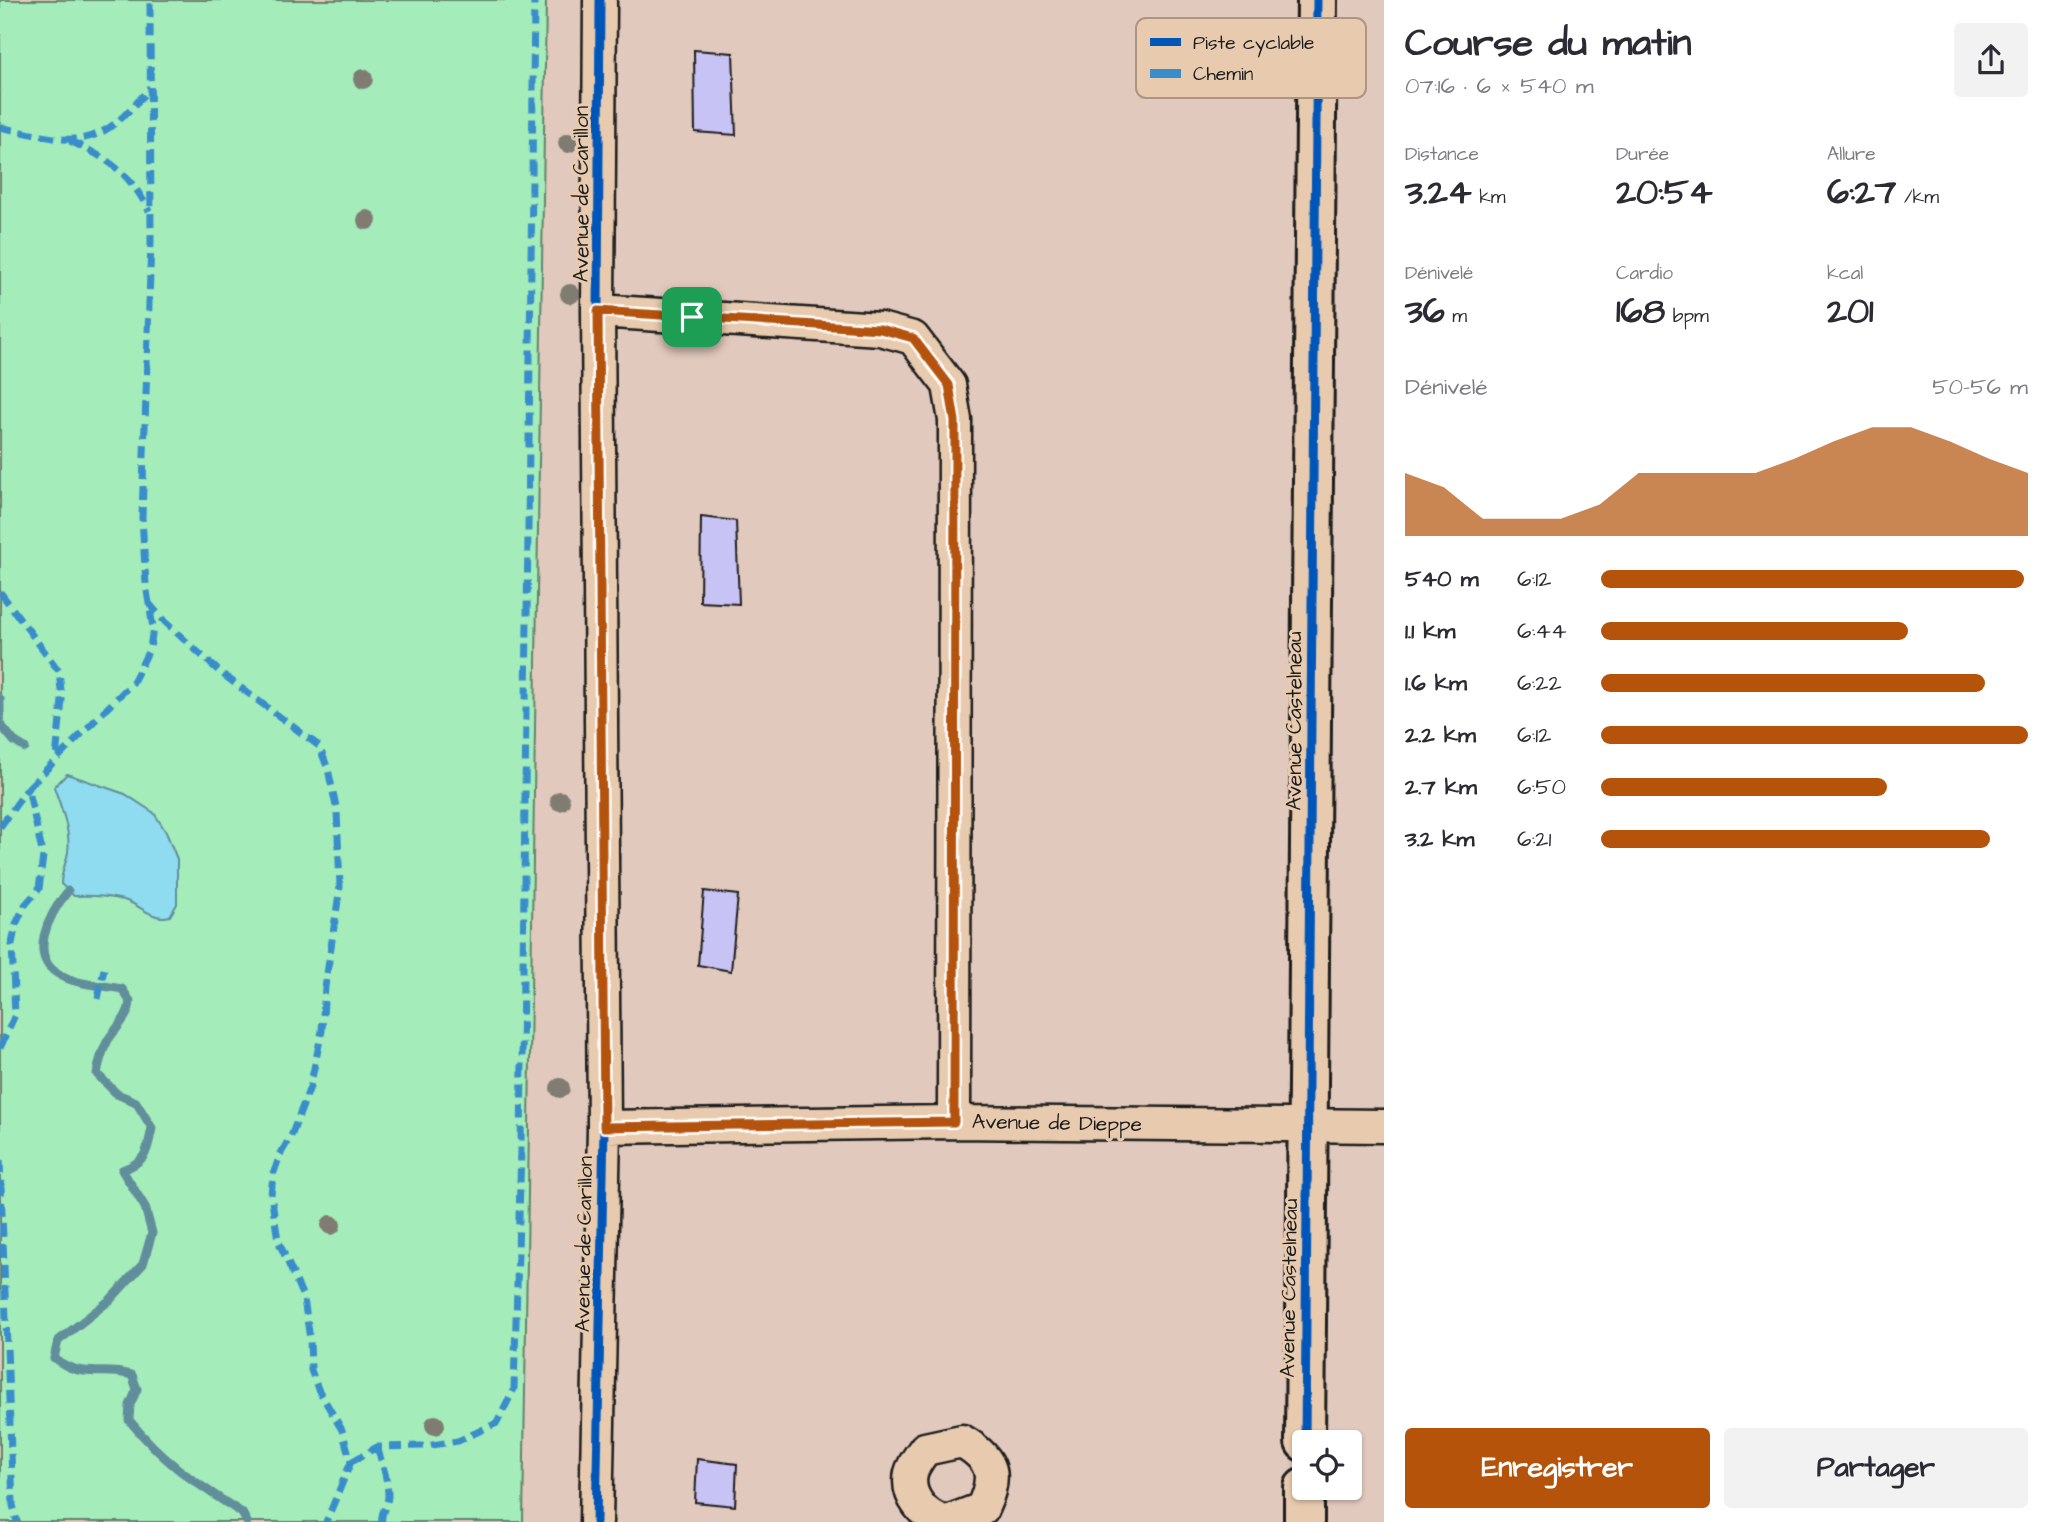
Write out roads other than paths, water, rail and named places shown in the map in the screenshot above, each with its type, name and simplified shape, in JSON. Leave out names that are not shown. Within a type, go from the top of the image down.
[{"type":"street","name":"Avenue de Carillon","points":[[596,1522],[604,1127],[598,311],[600,0]]},
{"type":"street","name":"Avenue Castelneau","points":[[1317,0],[1317,18]]},
{"type":"street","name":"Avenue Castelneau","points":[[1305,1430],[1316,98]]},
{"type":"street","points":[[598,311],[880,329],[913,338],[949,385],[955,421],[954,1122]]},
{"type":"street","name":"Avenue de Dieppe","points":[[604,1127],[954,1122],[1384,1126]]},
{"type":"street","points":[[1304,1500],[1304,1522]]},
{"type":"water","points":[[67,774],[125,794],[154,813],[166,832],[177,859],[177,904],[170,916],[158,916],[118,899],[74,896],[61,884],[68,852],[68,836],[54,787]]},
{"type":"waterway","points":[[0,699],[0,724],[14,741],[25,748]]},
{"type":"waterway","points":[[68,891],[48,923],[44,935],[45,958],[51,968],[62,976],[83,983],[122,989],[130,1001],[125,1017],[106,1044],[97,1074],[117,1094],[136,1102],[152,1128],[144,1155],[137,1163],[122,1170],[145,1207],[152,1233],[143,1264],[110,1300],[58,1341],[54,1358],[83,1371],[132,1375],[137,1389],[130,1405],[129,1420],[168,1461],[242,1513],[247,1522]]}]
